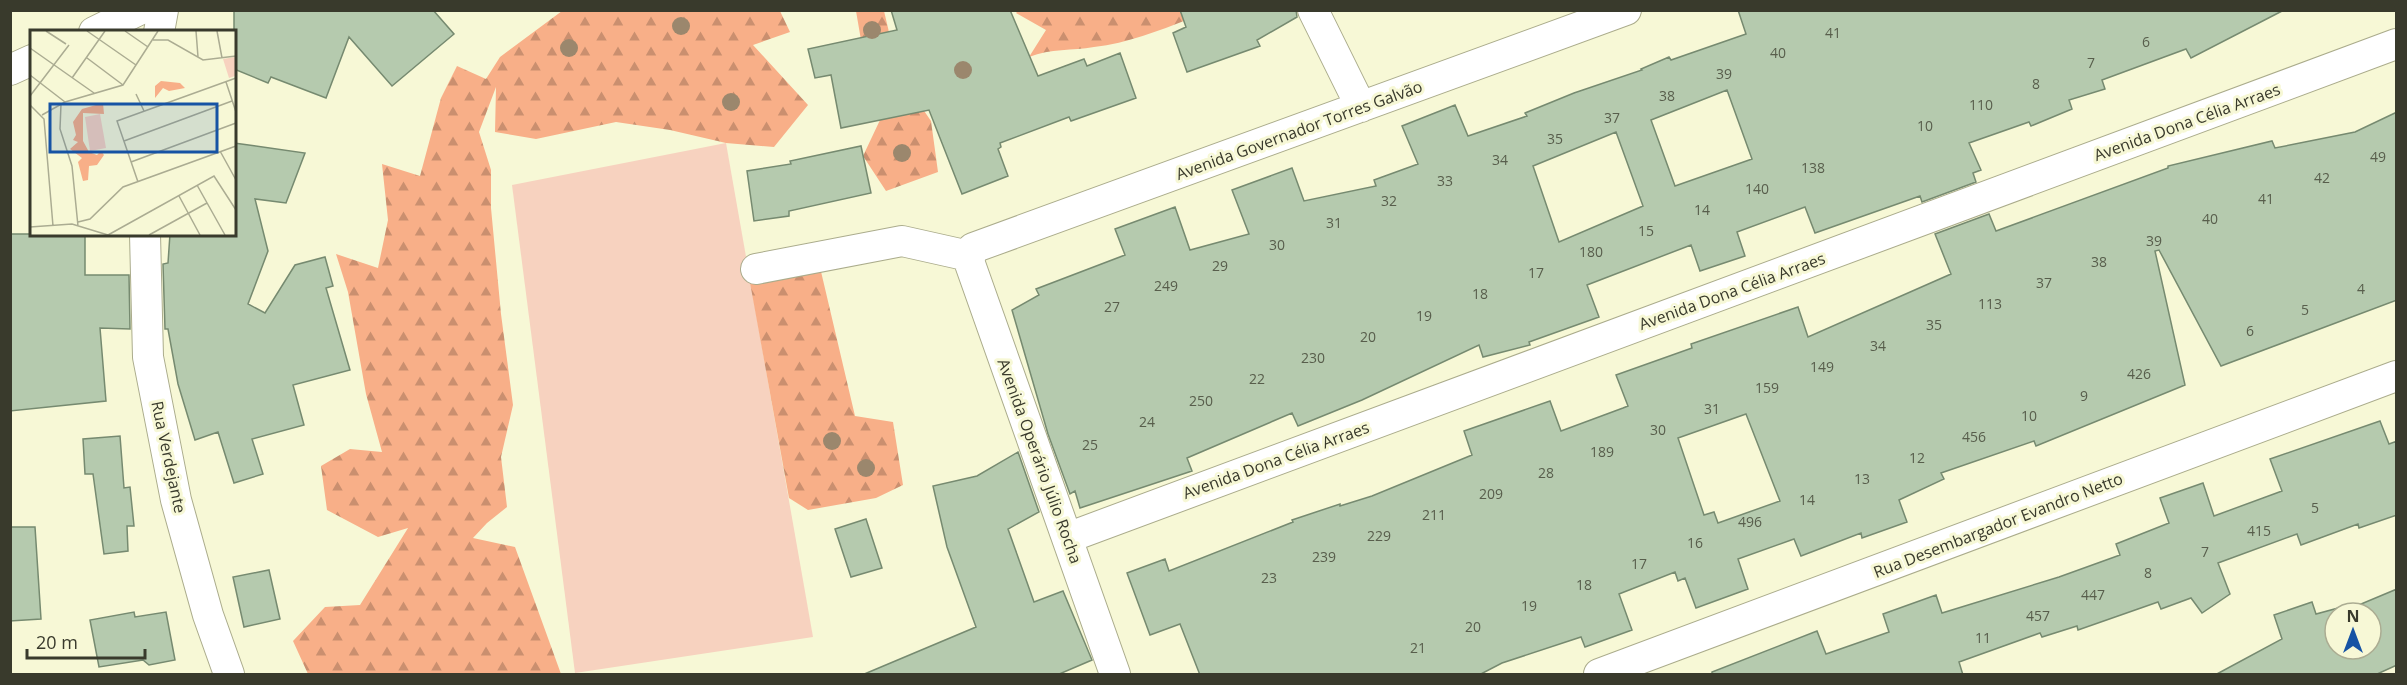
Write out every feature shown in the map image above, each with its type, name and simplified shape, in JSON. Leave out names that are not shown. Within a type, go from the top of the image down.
[{"type":"street","points":[[98,30],[139,10]]},
{"type":"street","points":[[159,30],[163,10]]},
{"type":"street","points":[[1313,10],[1361,107]]},
{"type":"street","name":"Avenida Governador Torres Galvão","points":[[971,252],[1626,10]]},
{"type":"street","name":"Avenida Dona Célia Arraes","points":[[1067,538],[2397,44]]},
{"type":"street","points":[[10,70],[30,61]]},
{"type":"street","name":"Rua Verdejante","points":[[145,236],[148,357],[176,500],[208,615],[229,675]]},
{"type":"street","points":[[756,269],[902,241],[971,252]]},
{"type":"street","name":"Avenida Operário Júlio Rocha","points":[[971,252],[969,261],[1115,675]]},
{"type":"street","name":"Rua Desembargador Evandro Netto","points":[[1599,675],[2397,376]]},
{"type":"shaded area","points":[[726,143],[813,637],[575,673],[512,185]]},
{"type":"green space","points":[[1019,10],[1184,10],[1189,19],[1119,43],[1045,52],[1029,57],[1046,30],[1016,13]]},
{"type":"green space","points":[[562,11],[780,11],[790,32],[753,45],[808,105],[774,147],[726,143],[670,130],[616,122],[536,139],[495,132],[496,87],[479,132],[491,170],[491,208],[501,314],[513,405],[501,457],[507,507],[473,538],[515,547],[561,674],[308,674],[293,641],[325,607],[360,605],[408,528],[378,537],[327,510],[321,466],[350,449],[382,452],[366,394],[348,292],[336,254],[378,268],[388,220],[382,164],[420,176],[441,98],[457,66],[486,79],[500,57]]},
{"type":"green space","points":[[856,11],[884,11],[893,49],[907,86],[931,121],[938,172],[886,191],[863,156],[880,120],[867,75]]},
{"type":"green space","points":[[819,263],[855,416],[893,422],[903,485],[876,498],[808,510],[789,498],[749,277]]},
{"type":"building","points":[[234,10],[433,10],[454,34],[392,86],[349,37],[326,98],[271,77],[268,83],[236,70],[236,30],[234,30]]},
{"type":"building","points":[[891,10],[1010,10],[1038,76],[1084,59],[1087,66],[1120,53],[1136,98],[1071,121],[1069,117],[1000,143],[1001,147],[998,149],[1008,176],[962,194],[929,110],[841,128],[831,75],[815,78],[808,49],[897,30]]},
{"type":"building","points":[[1180,10],[1296,10],[1297,17],[1257,40],[1260,46],[1187,72],[1173,33],[1186,27]]},
{"type":"building","points":[[1738,10],[2284,10],[2191,58],[2186,49],[2102,80],[2105,89],[2069,100],[2072,109],[2031,126],[2029,122],[1969,143],[1981,170],[1973,173],[1976,182],[1922,202],[1920,196],[1815,233],[1805,207],[1737,232],[1745,256],[1700,271],[1691,245],[1587,285],[1599,317],[1529,342],[1530,345],[1483,357],[1479,345],[1362,400],[1298,426],[1292,413],[1187,458],[1192,471],[1080,508],[1075,491],[1070,494],[1048,434],[1012,310],[1039,295],[1036,289],[1125,255],[1115,229],[1175,207],[1190,250],[1249,234],[1232,190],[1292,168],[1304,201],[1376,186],[1374,180],[1418,164],[1402,126],[1455,105],[1468,136],[1527,116],[1525,113],[1574,93],[1642,70],[1669,57],[1671,60],[1746,34]],"holes":[[[1727,90],[1752,159],[1675,186],[1651,120]],[[1616,132],[1643,206],[1559,242],[1533,166]]]},
{"type":"building","points":[[2397,112],[2397,300],[2221,366],[2159,250],[2155,251],[2185,385],[2036,446],[2034,441],[1941,473],[1944,479],[1899,500],[1907,522],[1862,538],[1861,533],[1801,556],[1794,539],[1738,559],[1748,589],[1696,608],[1685,578],[1678,581],[1675,572],[1619,594],[1632,630],[1585,647],[1581,637],[1502,663],[1479,675],[1200,675],[1180,624],[1150,635],[1127,573],[1165,559],[1169,571],[1293,522],[1292,520],[1372,496],[1472,455],[1464,431],[1550,401],[1561,431],[1628,406],[1616,375],[1692,348],[1691,344],[1798,307],[1808,337],[1951,274],[1935,234],[1989,214],[1996,231],[2168,168],[2168,166],[2272,141],[2275,148],[2355,132]],"holes":[[[1746,414],[1780,501],[1718,523],[1714,512],[1704,515],[1678,438]]]},
{"type":"building","points":[[236,143],[305,153],[286,203],[255,199],[268,251],[248,304],[265,313],[295,265],[325,257],[333,286],[326,288],[350,370],[293,385],[304,425],[252,439],[263,474],[234,483],[218,432],[195,440],[178,384],[168,329],[165,329],[163,264],[168,263],[170,236],[236,236]]},
{"type":"building","points":[[861,146],[871,193],[789,211],[789,216],[754,221],[747,171],[791,164],[790,161]]},
{"type":"building","points":[[10,234],[85,236],[85,275],[129,275],[130,329],[100,328],[106,401],[10,411]]},
{"type":"building","points":[[2380,421],[2389,444],[2397,441],[2397,515],[2359,528],[2358,524],[2301,545],[2297,534],[2218,563],[2230,594],[2202,613],[2191,598],[2161,609],[2158,602],[2078,630],[2077,626],[2042,637],[2040,633],[1959,662],[1963,675],[1712,675],[1712,672],[1817,631],[1826,654],[1889,632],[1883,614],[1936,595],[1942,613],[2059,577],[2120,555],[2116,544],[2169,523],[2160,498],[2203,483],[2214,516],[2282,491],[2270,459]]},
{"type":"building","points":[[120,436],[124,488],[130,487],[134,526],[127,526],[128,551],[104,554],[93,474],[85,474],[83,439]]},
{"type":"building","points":[[1018,452],[1039,512],[1008,529],[1034,602],[1063,591],[1092,660],[1057,675],[862,675],[976,627],[947,547],[933,486],[977,476]]},
{"type":"building","points":[[866,519],[882,568],[851,577],[835,529]]},
{"type":"building","points":[[10,527],[35,527],[41,619],[10,621]]},
{"type":"building","points":[[269,570],[280,619],[244,627],[233,577]]},
{"type":"building","points":[[2397,589],[2397,665],[2375,675],[2215,675],[2282,639],[2274,615],[2312,602],[2316,614],[2323,612],[2323,661],[2383,661],[2383,601],[2368,601]]},
{"type":"building","points":[[134,612],[135,617],[166,612],[175,660],[149,665],[143,660],[99,667],[90,620]]}]
